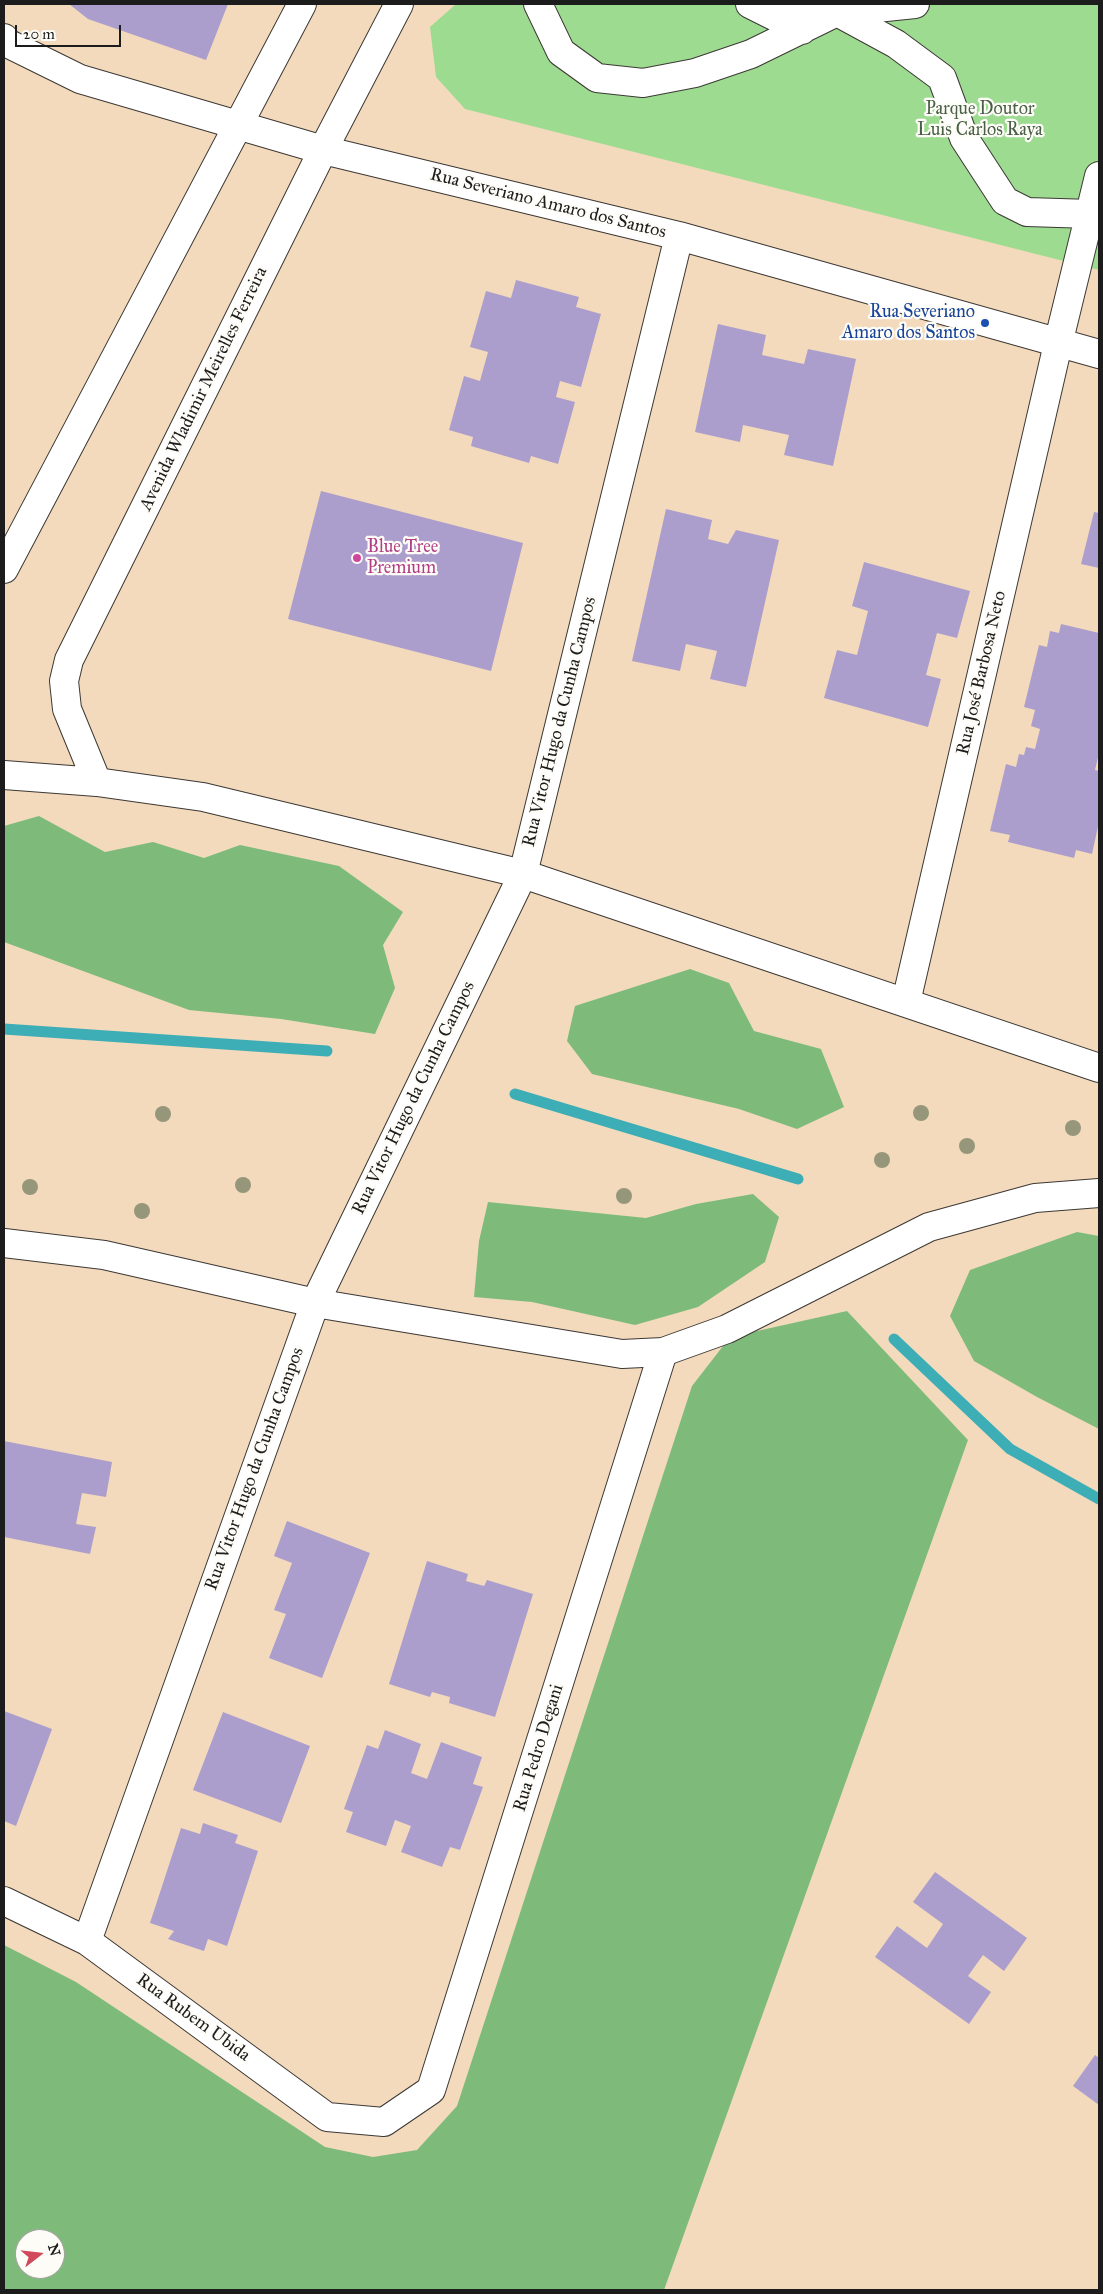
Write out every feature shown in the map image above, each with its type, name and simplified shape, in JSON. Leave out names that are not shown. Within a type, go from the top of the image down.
[{"type":"street","points":[[4,569],[302,4]]},
{"type":"street","name":"Avenida Wladimir Meirelles Ferreira","points":[[97,782],[67,709],[64,681],[69,660],[399,4]]},
{"type":"street","points":[[538,4],[561,52],[597,78],[643,83],[695,74],[751,54],[837,12]]},
{"type":"street","points":[[750,4],[802,30]]},
{"type":"street","points":[[795,4],[802,8],[837,12],[915,4]]},
{"type":"street","points":[[837,12],[896,44],[942,78],[964,138],[1004,201],[1027,212],[1095,215]]},
{"type":"street","name":"Rua Severiano Amaro dos Santos","points":[[4,38],[7,43],[80,79],[324,150],[679,236],[1099,354]]},
{"type":"street","name":"Rua José Barbosa Neto","points":[[906,1002],[1058,344],[1095,215],[1099,176]]},
{"type":"street","name":"Rua Vitor Hugo da Cunha Campos","points":[[87,1941],[314,1303],[523,874],[679,236]]},
{"type":"street","points":[[4,775],[97,782],[203,797],[523,874],[1099,1068]]},
{"type":"street","points":[[4,1243],[104,1255],[314,1303],[622,1354],[663,1352],[727,1328],[929,1227],[1035,1198],[1099,1193]]},
{"type":"street","name":"Rua Pedro Degani","points":[[384,2122],[431,2090],[663,1352]]},
{"type":"street","name":"Rua Rubem Ubida","points":[[4,1901],[87,1941],[328,2117],[384,2122]]},
{"type":"green space","name":"Parque Doutor Luis Carlos Raya","points":[[456,4],[1099,4],[1099,270],[465,109],[436,77],[430,27]]},
{"type":"green space","points":[[39,816],[105,852],[153,842],[204,858],[240,845],[339,866],[403,912],[383,945],[395,988],[375,1034],[281,1019],[189,1010],[4,942],[4,826]]},
{"type":"green space","points":[[690,969],[729,983],[754,1031],[821,1049],[844,1107],[797,1129],[739,1109],[592,1074],[567,1041],[575,1006]]},
{"type":"green space","points":[[753,1194],[779,1217],[765,1262],[698,1307],[635,1325],[532,1302],[474,1297],[479,1241],[488,1202],[646,1218],[696,1204]]},
{"type":"green space","points":[[1077,1232],[1099,1236],[1099,1429],[1037,1397],[974,1361],[950,1316],[970,1270]]},
{"type":"green space","points":[[847,1311],[968,1440],[664,2290],[4,2290],[4,1945],[76,1982],[325,2147],[373,2157],[417,2150],[457,2106],[692,1386],[730,1337]]},
{"type":"building","points":[[69,4],[228,4],[206,60],[88,19]]},
{"type":"building","points":[[516,280],[579,297],[576,307],[601,314],[581,387],[560,381],[556,397],[575,402],[558,464],[531,456],[529,463],[471,446],[473,437],[449,430],[464,376],[480,381],[488,352],[470,347],[486,291],[511,298]]},
{"type":"building","points":[[718,324],[766,335],[762,355],[804,364],[808,349],[856,359],[833,466],[784,455],[789,435],[743,425],[740,442],[695,432]]},
{"type":"building","points":[[321,491],[523,543],[491,671],[288,619]]},
{"type":"building","points":[[666,509],[712,520],[708,539],[728,544],[736,530],[779,540],[746,687],[710,679],[717,651],[686,644],[680,671],[632,661]]},
{"type":"building","points":[[1094,512],[1099,513],[1099,568],[1081,564]]},
{"type":"building","points":[[864,562],[970,591],[957,638],[937,633],[926,675],[941,679],[928,727],[824,698],[837,650],[857,655],[868,611],[852,606]]},
{"type":"building","points":[[1061,624],[1099,633],[1099,753],[1095,770],[1099,771],[1099,822],[1092,854],[1076,850],[1074,858],[1008,842],[1010,835],[990,831],[1006,764],[1016,767],[1019,754],[1024,755],[1026,747],[1035,749],[1040,729],[1031,726],[1035,710],[1024,707],[1039,645],[1047,647],[1050,631],[1059,633]]},
{"type":"building","points":[[4,1441],[112,1462],[106,1497],[82,1493],[76,1524],[96,1527],[90,1554],[4,1537]]},
{"type":"building","points":[[287,1521],[370,1553],[322,1678],[269,1658],[286,1614],[274,1610],[292,1563],[274,1556]]},
{"type":"building","points":[[427,1561],[468,1574],[466,1581],[484,1586],[487,1580],[533,1594],[495,1717],[449,1703],[450,1697],[432,1692],[430,1697],[389,1684]]},
{"type":"building","points":[[4,1711],[52,1729],[16,1826],[4,1821]]},
{"type":"building","points":[[223,1712],[310,1746],[281,1823],[193,1790]]},
{"type":"building","points":[[385,1730],[421,1744],[411,1773],[427,1779],[441,1742],[482,1757],[473,1784],[483,1787],[460,1850],[450,1847],[442,1867],[401,1852],[411,1826],[395,1820],[386,1846],[346,1832],[353,1812],[344,1809],[367,1745],[378,1749]]},
{"type":"building","points":[[203,1823],[238,1835],[235,1843],[258,1851],[227,1946],[208,1939],[204,1951],[168,1939],[174,1931],[150,1923],[181,1828],[200,1834]]},
{"type":"building","points":[[935,1872],[1027,1938],[1004,1971],[983,1955],[968,1976],[991,1992],[969,2024],[875,1957],[897,1926],[927,1948],[943,1924],[913,1902]]},
{"type":"building","points":[[1095,2055],[1099,2058],[1099,2105],[1073,2086]]},
{"type":"waterway","points":[[4,1029],[327,1051]]},
{"type":"waterway","points":[[515,1094],[798,1179]]},
{"type":"waterway","points":[[894,1339],[1010,1449],[1099,1499]]},
{"type":"place","name":"Rua Severiano Amaro dos Santos","points":[[985,323]]},
{"type":"place","name":"Blue Tree Premium","points":[[357,558]]}]
